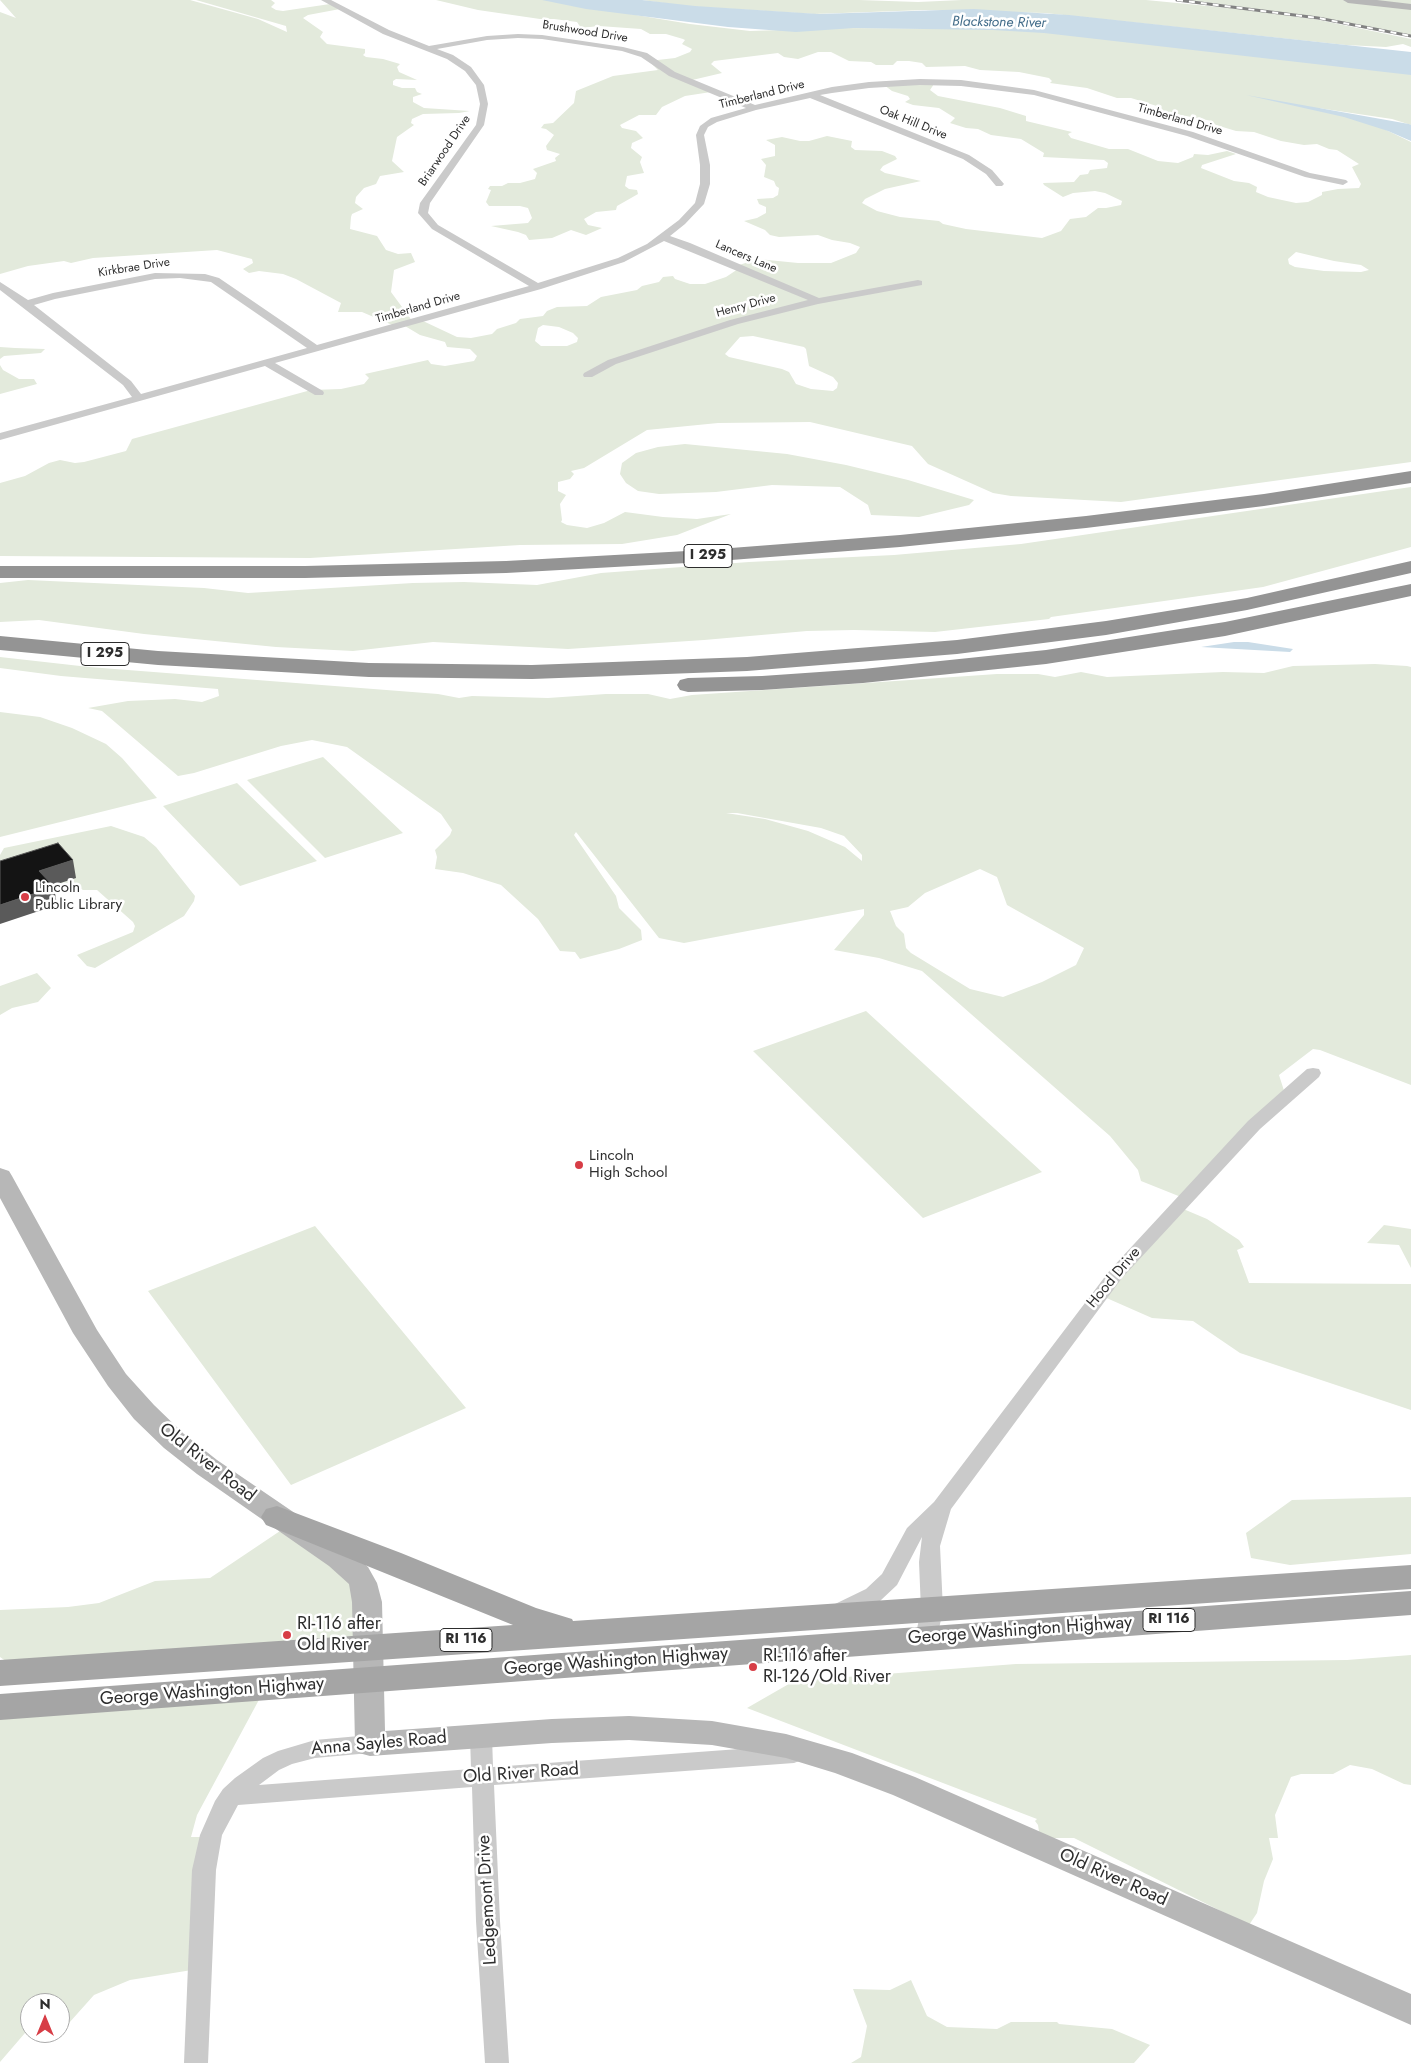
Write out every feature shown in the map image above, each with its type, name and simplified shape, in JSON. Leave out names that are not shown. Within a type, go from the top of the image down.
[{"type":"highway","name":"I 295","points":[[0,572],[205,573],[347,571],[548,565],[715,555],[890,542],[1086,522],[1264,500],[1411,477]]},
{"type":"highway","name":"I 295","points":[[0,643],[210,662],[369,670],[532,672],[694,667],[844,658],[982,644],[1145,622],[1274,599],[1411,567]]},
{"type":"highway","points":[[210,662],[368,677],[675,685],[778,682],[941,669],[1108,648],[1267,621],[1411,590]]},
{"type":"main road","points":[[1348,0],[1411,7]]},
{"type":"main road","name":"Old River Road","points":[[0,1176],[86,1333],[130,1396],[158,1426],[190,1454],[277,1517],[339,1558],[358,1575],[367,1602],[370,1744]]},
{"type":"main road","points":[[277,1517],[532,1620],[556,1627],[590,1632]]},
{"type":"main road","name":"George Washington Highway","points":[[0,1707],[368,1681],[1411,1577]]},
{"type":"main road","name":"George Washington Highway","points":[[0,1673],[814,1618],[929,1624],[1411,1602]]},
{"type":"main road","name":"Anna Sayles Road","points":[[370,1744],[605,1728],[694,1731]]},
{"type":"main road","name":"Old River Road","points":[[694,1731],[760,1740],[812,1753],[904,1786],[1411,2010]]},
{"type":"street","name":"Briarwood Drive","points":[[324,0],[386,32],[430,48],[468,69],[482,89],[484,110],[478,129],[425,203],[423,208],[425,216],[435,227],[537,287]]},
{"type":"street","name":"Brushwood Drive","points":[[430,48],[487,38],[518,36],[542,37],[623,49],[644,55],[672,74],[754,108]]},
{"type":"street","name":"Timberland Drive","points":[[138,398],[537,287],[620,260],[650,246],[692,212],[703,194],[705,165],[700,135],[704,126],[714,120],[754,108],[854,86],[903,82],[961,83],[1034,93],[1190,134],[1308,175],[1342,182]]},
{"type":"street","name":"Oak Hill Drive","points":[[811,95],[966,157],[989,172],[999,184]]},
{"type":"street","name":"Lancers Lane","points":[[663,237],[687,245],[818,301]]},
{"type":"street","name":"Kirkbrae Drive","points":[[26,304],[72,292],[155,276],[205,277],[215,280],[316,349]]},
{"type":"street","name":"Henry Drive","points":[[588,375],[612,362],[715,328],[818,301],[918,283]]},
{"type":"street","points":[[0,285],[127,383],[138,398],[0,437]]},
{"type":"street","points":[[268,363],[319,393]]},
{"type":"street","name":"Hood Drive","points":[[814,1618],[845,1609],[873,1595],[883,1587],[896,1570],[914,1533],[941,1507],[1086,1311],[1121,1267],[1254,1125],[1313,1073]]},
{"type":"street","name":"Hood Drive","points":[[929,1624],[930,1546],[941,1507]]},
{"type":"street","name":"Ledgemont Drive","points":[[481,1736],[488,1921],[497,2063]]},
{"type":"street","name":"Anna Sayles Road","points":[[196,2063],[204,1870],[211,1834],[220,1814],[231,1796],[258,1773],[286,1757],[315,1748],[370,1744]]},
{"type":"street","name":"Old River Road","points":[[231,1796],[812,1753]]},
{"type":"shaded area","points":[[0,0],[190,0],[258,19],[287,32],[286,26],[196,0],[271,0],[275,3],[271,7],[283,11],[330,4],[340,9],[308,15],[303,18],[323,32],[320,37],[327,44],[365,49],[363,55],[366,57],[400,64],[397,67],[399,72],[417,80],[396,79],[393,81],[393,85],[402,88],[415,88],[417,92],[422,94],[413,97],[413,102],[424,108],[470,111],[423,114],[412,119],[411,123],[414,125],[397,137],[392,161],[404,172],[380,176],[376,184],[364,188],[356,197],[355,203],[363,209],[352,214],[350,229],[377,236],[386,250],[398,254],[411,253],[415,262],[394,270],[391,292],[413,322],[397,327],[362,312],[338,312],[341,303],[296,279],[283,274],[259,271],[249,273],[243,269],[253,263],[252,259],[217,250],[93,258],[71,263],[64,261],[28,266],[0,274],[0,12],[16,18]]},
{"type":"shaded area","points":[[436,0],[546,0],[690,24],[750,31],[841,28],[999,29],[1054,33],[1411,72],[1411,125],[1392,119],[1318,108],[1382,128],[1411,142],[1411,462],[1121,502],[1011,496],[993,493],[928,464],[912,446],[810,422],[718,423],[647,430],[584,468],[571,471],[574,474],[570,479],[558,482],[558,491],[566,495],[560,504],[561,522],[567,525],[587,528],[604,523],[625,512],[697,519],[731,514],[677,535],[622,544],[520,545],[310,558],[0,556],[0,483],[25,476],[49,463],[60,460],[75,463],[84,462],[126,451],[132,439],[311,390],[341,389],[364,384],[369,378],[365,374],[428,360],[431,364],[445,366],[474,361],[477,356],[470,349],[447,347],[445,342],[420,335],[405,326],[423,321],[457,337],[471,338],[492,334],[497,329],[516,323],[520,319],[543,316],[547,311],[557,307],[587,306],[601,297],[637,290],[642,286],[659,282],[663,277],[673,276],[675,279],[690,284],[705,284],[726,277],[738,269],[736,266],[758,259],[798,263],[831,263],[856,253],[860,247],[850,243],[818,235],[779,237],[770,235],[765,230],[744,221],[757,218],[766,213],[766,207],[759,204],[757,199],[773,198],[778,195],[779,188],[774,181],[764,177],[766,165],[761,159],[775,156],[775,145],[766,140],[782,137],[809,141],[827,136],[852,141],[851,147],[855,150],[882,151],[895,156],[897,159],[883,166],[880,170],[885,173],[921,181],[885,189],[865,199],[862,203],[877,211],[900,217],[939,221],[943,224],[966,229],[1042,238],[1061,231],[1070,219],[1086,217],[1098,208],[1121,205],[1122,201],[1105,193],[1095,191],[1073,193],[1063,197],[1043,183],[1074,182],[1080,175],[1088,174],[1090,170],[1107,168],[1108,163],[1104,160],[1043,157],[1044,153],[1021,139],[991,135],[978,129],[966,128],[950,123],[955,118],[939,108],[913,105],[905,102],[910,99],[908,96],[892,91],[884,85],[934,84],[930,90],[938,96],[1000,108],[1026,116],[1026,121],[1072,132],[1068,134],[1071,138],[1109,149],[1128,149],[1158,161],[1178,163],[1193,157],[1194,154],[1208,155],[1227,151],[1236,154],[1202,165],[1201,168],[1234,181],[1249,183],[1257,187],[1256,192],[1268,197],[1296,203],[1308,202],[1322,195],[1322,192],[1359,188],[1361,184],[1352,167],[1359,164],[1337,150],[1317,144],[1304,145],[1281,141],[1254,132],[1236,131],[1216,125],[1212,121],[1164,111],[1160,107],[1131,98],[1117,98],[1087,88],[1050,83],[1052,81],[1049,78],[1019,72],[980,70],[965,66],[926,67],[922,63],[909,61],[897,61],[893,65],[876,65],[871,62],[849,61],[831,52],[818,52],[798,59],[784,57],[778,53],[714,61],[711,64],[722,73],[688,81],[711,92],[685,96],[662,107],[656,115],[639,115],[620,125],[622,128],[636,131],[643,138],[632,143],[631,148],[642,157],[640,162],[644,173],[627,176],[625,186],[629,189],[637,190],[638,194],[617,206],[616,210],[596,212],[584,219],[588,225],[602,228],[586,235],[571,230],[552,238],[529,240],[526,235],[518,232],[491,226],[528,223],[532,218],[528,208],[520,206],[489,206],[486,202],[491,190],[488,189],[490,186],[502,186],[508,183],[520,183],[535,179],[537,173],[533,169],[556,161],[555,158],[560,154],[547,150],[546,146],[554,135],[541,128],[544,124],[553,123],[574,103],[576,91],[613,76],[658,70],[649,61],[675,58],[690,52],[692,49],[682,44],[685,40],[683,39],[666,34],[650,34],[641,29],[599,26],[581,28],[577,22],[478,10]],"holes":[[[1296,252],[1361,265],[1369,270],[1361,272],[1324,271],[1295,267],[1289,264],[1288,259]],[[543,325],[559,327],[573,333],[578,338],[577,342],[567,346],[541,346],[535,341],[538,328]],[[753,336],[804,347],[809,366],[833,377],[838,383],[837,388],[833,391],[811,389],[796,384],[789,372],[782,369],[729,357],[725,354],[740,337]]]},
{"type":"shaded area","points":[[642,0],[859,0],[918,2],[962,0],[1146,0],[1239,9],[1314,19],[1411,39],[1411,47],[1403,44],[1386,47],[1346,45],[1045,13],[925,10],[814,14],[686,6]]},
{"type":"shaded area","points":[[1188,0],[1411,0],[1411,35],[1319,17]]},
{"type":"shaded area","points":[[0,347],[45,349],[41,353],[4,356],[0,359]]},
{"type":"shaded area","points":[[0,365],[3,370],[19,379],[34,379],[37,384],[0,394]]},
{"type":"shaded area","points":[[685,444],[787,454],[846,465],[908,480],[974,500],[969,505],[919,517],[871,515],[868,505],[840,487],[772,485],[716,492],[659,494],[638,491],[626,483],[620,474],[622,463],[636,453],[658,447]]},
{"type":"shaded area","points":[[1411,487],[1411,547],[1263,587],[1051,617],[1049,619],[935,632],[807,631],[568,649],[433,642],[353,651],[276,647],[144,634],[39,620],[0,622],[0,583],[28,580],[204,588],[248,593],[413,583],[464,582],[537,585],[601,573],[749,562],[894,555],[1021,544]]},
{"type":"shaded area","points":[[0,657],[89,667],[438,694],[459,698],[472,696],[548,698],[606,694],[648,694],[670,699],[692,695],[997,674],[1038,674],[1055,677],[1081,672],[1107,677],[1223,672],[1264,673],[1293,666],[1375,664],[1411,667],[1411,1085],[1313,1049],[1279,1075],[1287,1100],[1186,1199],[1141,1181],[1138,1170],[1110,1136],[922,971],[879,958],[834,950],[864,915],[864,909],[684,943],[659,938],[576,832],[574,835],[616,896],[619,908],[641,930],[642,940],[619,949],[580,959],[575,952],[560,951],[538,919],[501,885],[463,873],[435,869],[437,857],[435,850],[450,835],[452,830],[441,814],[347,747],[312,740],[281,746],[194,773],[178,776],[102,711],[88,708],[128,701],[175,699],[202,702],[219,696],[218,689],[61,676],[0,668]],"holes":[[[726,813],[737,813],[821,828],[844,836],[862,855],[862,861],[845,847],[808,831],[765,819]],[[980,869],[997,877],[1007,905],[1084,948],[1076,965],[1042,982],[1003,997],[970,989],[911,953],[906,948],[904,934],[896,926],[890,911],[908,907],[925,893]]]},
{"type":"shaded area","points":[[0,712],[40,717],[72,728],[106,744],[122,758],[157,798],[0,837]]},
{"type":"shaded area","points":[[323,757],[403,833],[325,858],[247,780]]},
{"type":"shaded area","points":[[237,783],[317,861],[240,886],[163,806]]},
{"type":"shaded area","points":[[111,826],[144,837],[156,847],[195,896],[194,901],[184,916],[95,968],[87,966],[77,955],[133,932],[135,926],[133,922],[97,890],[83,890],[78,887],[63,893],[36,863],[0,869],[0,855],[4,848]]},
{"type":"shaded area","points":[[37,973],[51,988],[38,1002],[12,1008],[0,1015],[0,986]]},
{"type":"shaded area","points":[[866,1011],[1042,1172],[923,1218],[753,1051]]},
{"type":"shaded area","points":[[1181,1208],[1207,1219],[1239,1240],[1244,1247],[1237,1250],[1249,1283],[1411,1284],[1411,1410],[1240,1353],[1193,1321],[1152,1318],[1102,1296]]},
{"type":"shaded area","points":[[1384,1225],[1411,1229],[1411,1268],[1399,1245],[1367,1243]]},
{"type":"shaded area","points":[[315,1226],[466,1408],[291,1485],[148,1291]]},
{"type":"shaded area","points":[[1411,1497],[1411,1554],[1290,1565],[1251,1558],[1246,1533],[1292,1500]]},
{"type":"shaded area","points":[[285,1526],[354,1587],[360,1640],[24,1674],[0,1657],[0,1610],[68,1607],[99,1603],[155,1581],[210,1578]]},
{"type":"shaded area","points":[[1411,1655],[1411,1785],[1404,1784],[1372,1769],[1350,1765],[1333,1774],[1301,1774],[1291,1777],[1275,1815],[1278,1838],[1269,1838],[1273,1859],[1264,1881],[1257,1913],[1249,1925],[1074,1838],[1040,1838],[1038,1825],[1035,1821],[1037,1819],[747,1708],[794,1681],[1016,1664],[1347,1660]]},
{"type":"shaded area","points":[[261,1696],[197,1815],[191,1837],[213,1837],[198,1969],[130,1980],[94,1995],[70,2022],[70,1993],[20,1993],[20,2039],[0,2062],[0,1707]]},
{"type":"shaded area","points":[[911,1980],[927,2016],[947,2027],[997,2029],[1011,2022],[1057,2022],[1059,2024],[1112,2029],[1150,2045],[1134,2063],[851,2063],[861,2057],[867,2026],[853,1989],[890,1990]]},
{"type":"water","name":"Blackstone River","points":[[542,0],[642,0],[695,6],[819,14],[974,9],[1069,15],[1411,52],[1411,75],[1044,33],[993,30],[854,28],[796,32],[728,27],[586,9]]},
{"type":"water","points":[[1246,95],[1409,124],[1411,125],[1411,141],[1388,131],[1344,117]]},
{"type":"water","points":[[1248,642],[1293,649],[1290,652],[1201,647]]},
{"type":"building","points":[[58,843],[73,860],[39,871],[54,887],[0,905],[0,861]]},
{"type":"railway","points":[[1177,0],[1318,18],[1411,36]]},
{"type":"place","name":"Lincoln Public Library","points":[[25,897]]},
{"type":"place","name":"Lincoln High School","points":[[579,1165]]},
{"type":"place","name":"RI-116 after Old River","points":[[287,1635]]},
{"type":"place","name":"RI-116 after RI-126/Old River","points":[[753,1667]]}]
